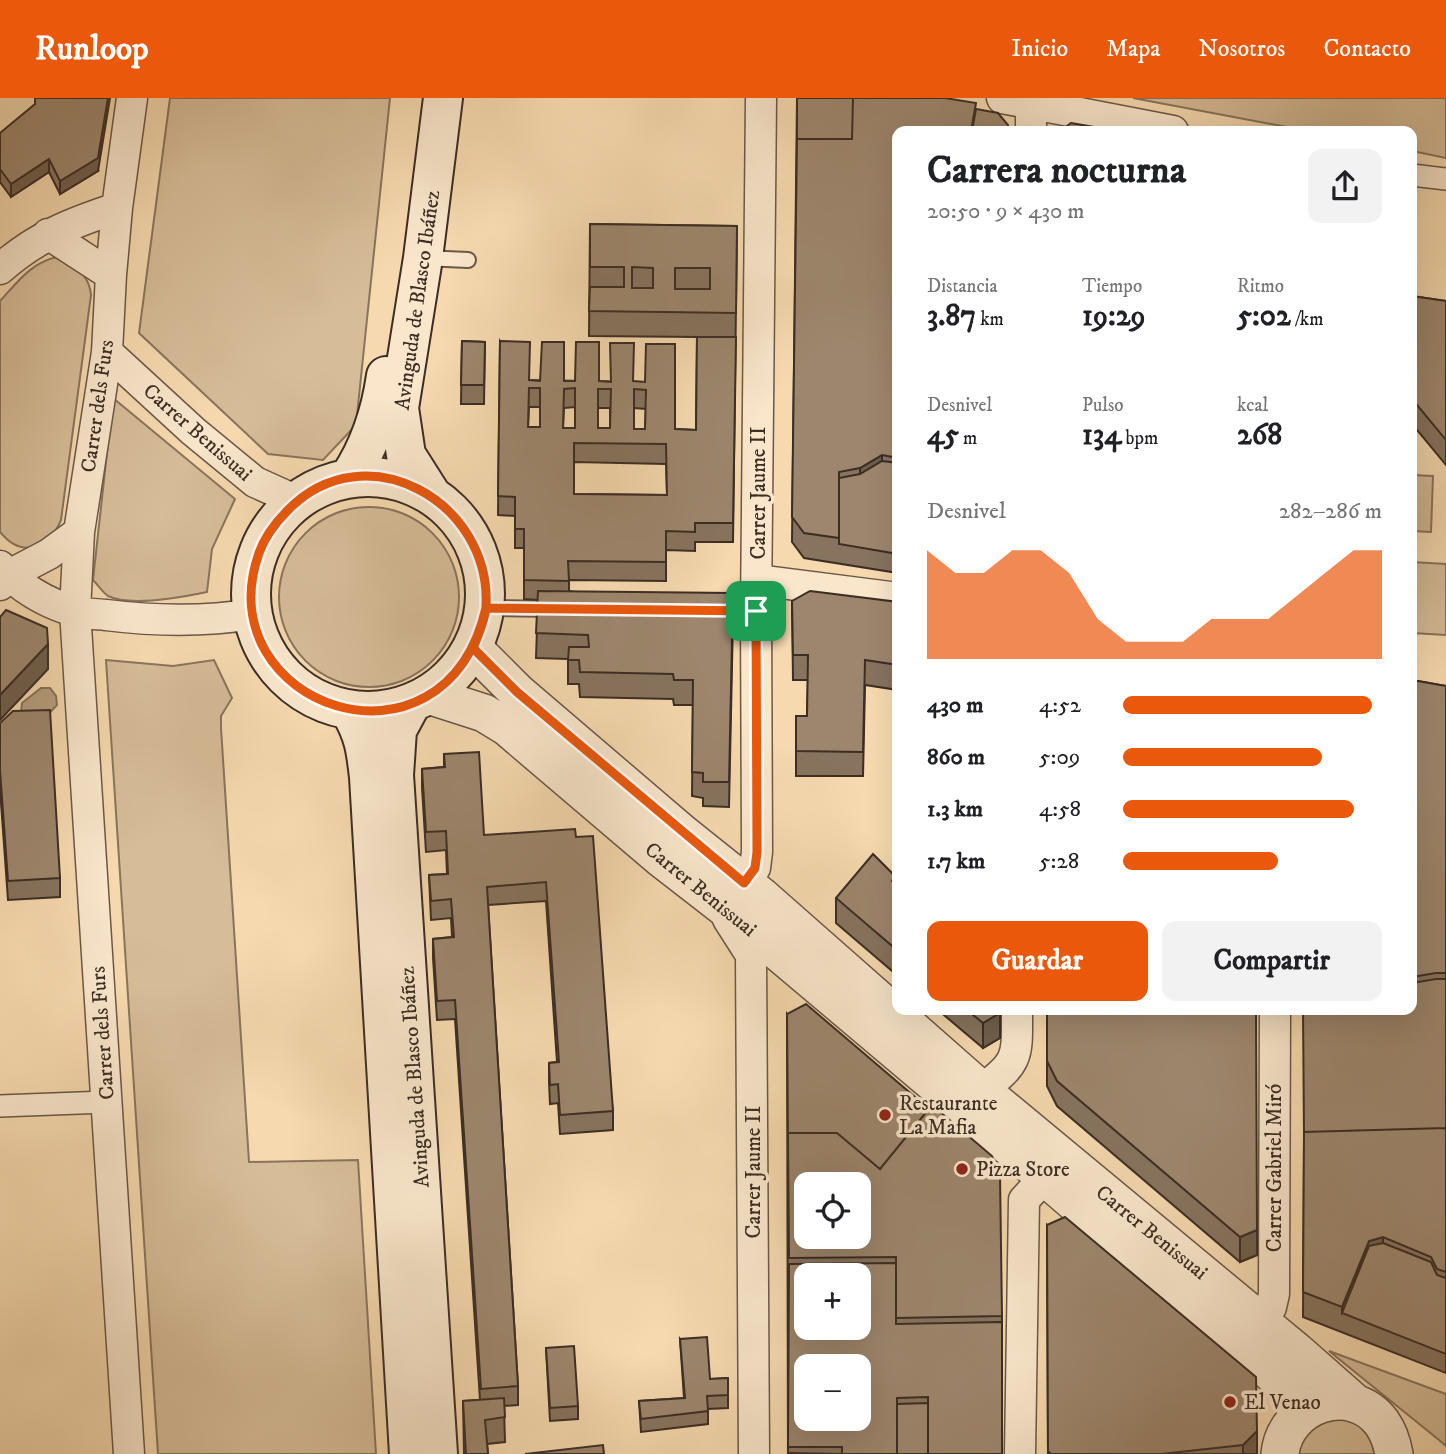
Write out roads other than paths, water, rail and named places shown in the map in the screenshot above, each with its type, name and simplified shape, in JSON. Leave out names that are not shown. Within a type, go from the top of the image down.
[{"type":"main road","name":"Avinguda de Blasco Ibáñez","points":[[349,478],[358,465],[382,405],[423,98]]},
{"type":"main road","name":"Avinguda de Blasco Ibáñez","points":[[432,496],[406,455],[399,408],[423,258],[443,98]]},
{"type":"main road","points":[[378,477],[406,483],[432,496],[455,515],[472,540],[483,569],[486,608],[473,648],[456,672],[419,700],[381,711],[350,710],[316,699],[286,678],[264,648],[253,614],[252,582],[259,551],[274,524],[296,501],[321,486],[349,478],[378,477]]},
{"type":"main road","name":"Avinguda de Blasco Ibáñez","points":[[419,700],[397,730],[394,775],[438,1454]]},
{"type":"main road","name":"Avinguda de Blasco Ibáñez","points":[[350,710],[365,742],[369,777],[409,1454]]},
{"type":"street","points":[[0,269],[48,234],[117,208],[132,98]]},
{"type":"street","name":"Carrer Jaume II","points":[[754,1454],[751,955],[730,892],[755,868],[757,852],[749,611],[758,580],[761,98]]},
{"type":"street","points":[[1002,98],[1031,117],[1122,126]]},
{"type":"street","points":[[1417,176],[1446,179]]},
{"type":"street","name":"Carrer dels Furs","points":[[117,208],[107,352],[79,533],[75,611],[129,1454]]},
{"type":"street","points":[[48,234],[111,275]]},
{"type":"street","name":"Carrer Benissuai","points":[[107,352],[193,431],[254,482],[296,501]]},
{"type":"street","points":[[3,575],[49,554],[79,533]]},
{"type":"street","points":[[3,575],[35,595],[75,611],[142,619],[228,618],[253,614]]},
{"type":"street","points":[[758,580],[892,597]]},
{"type":"street","name":"Carrer Benissuai","points":[[473,648],[730,892],[1045,1177],[1276,1377],[1292,1393],[1297,1416]]},
{"type":"street","name":"Carrer Benissuai","points":[[419,700],[484,713],[507,727],[662,859],[730,892],[762,897],[892,1012]]},
{"type":"street","name":"Carrer Benissuai","points":[[896,1015],[981,1090],[1263,1323],[1356,1404],[1375,1416],[1399,1447]]},
{"type":"street","points":[[981,1090],[1001,1075],[1017,1052],[1017,1015]]},
{"type":"street","name":"Carrer Gabriel Miró","points":[[1263,1323],[1274,1294],[1275,1015]]},
{"type":"street","points":[[0,1106],[106,1102]]},
{"type":"street","points":[[1020,1454],[1024,1200],[1045,1177]]},
{"type":"street","points":[[1280,1454],[1287,1429],[1297,1416],[1310,1407],[1325,1402],[1356,1404]]},
{"type":"lane","points":[[423,258],[468,260]]},
{"type":"lane","points":[[486,608],[574,609]]},
{"type":"place","name":"Restaurante La Mafia","points":[[885,1115]]},
{"type":"place","name":"Pizza Store","points":[[962,1169]]},
{"type":"place","name":"El Venao","points":[[1230,1402]]}]
